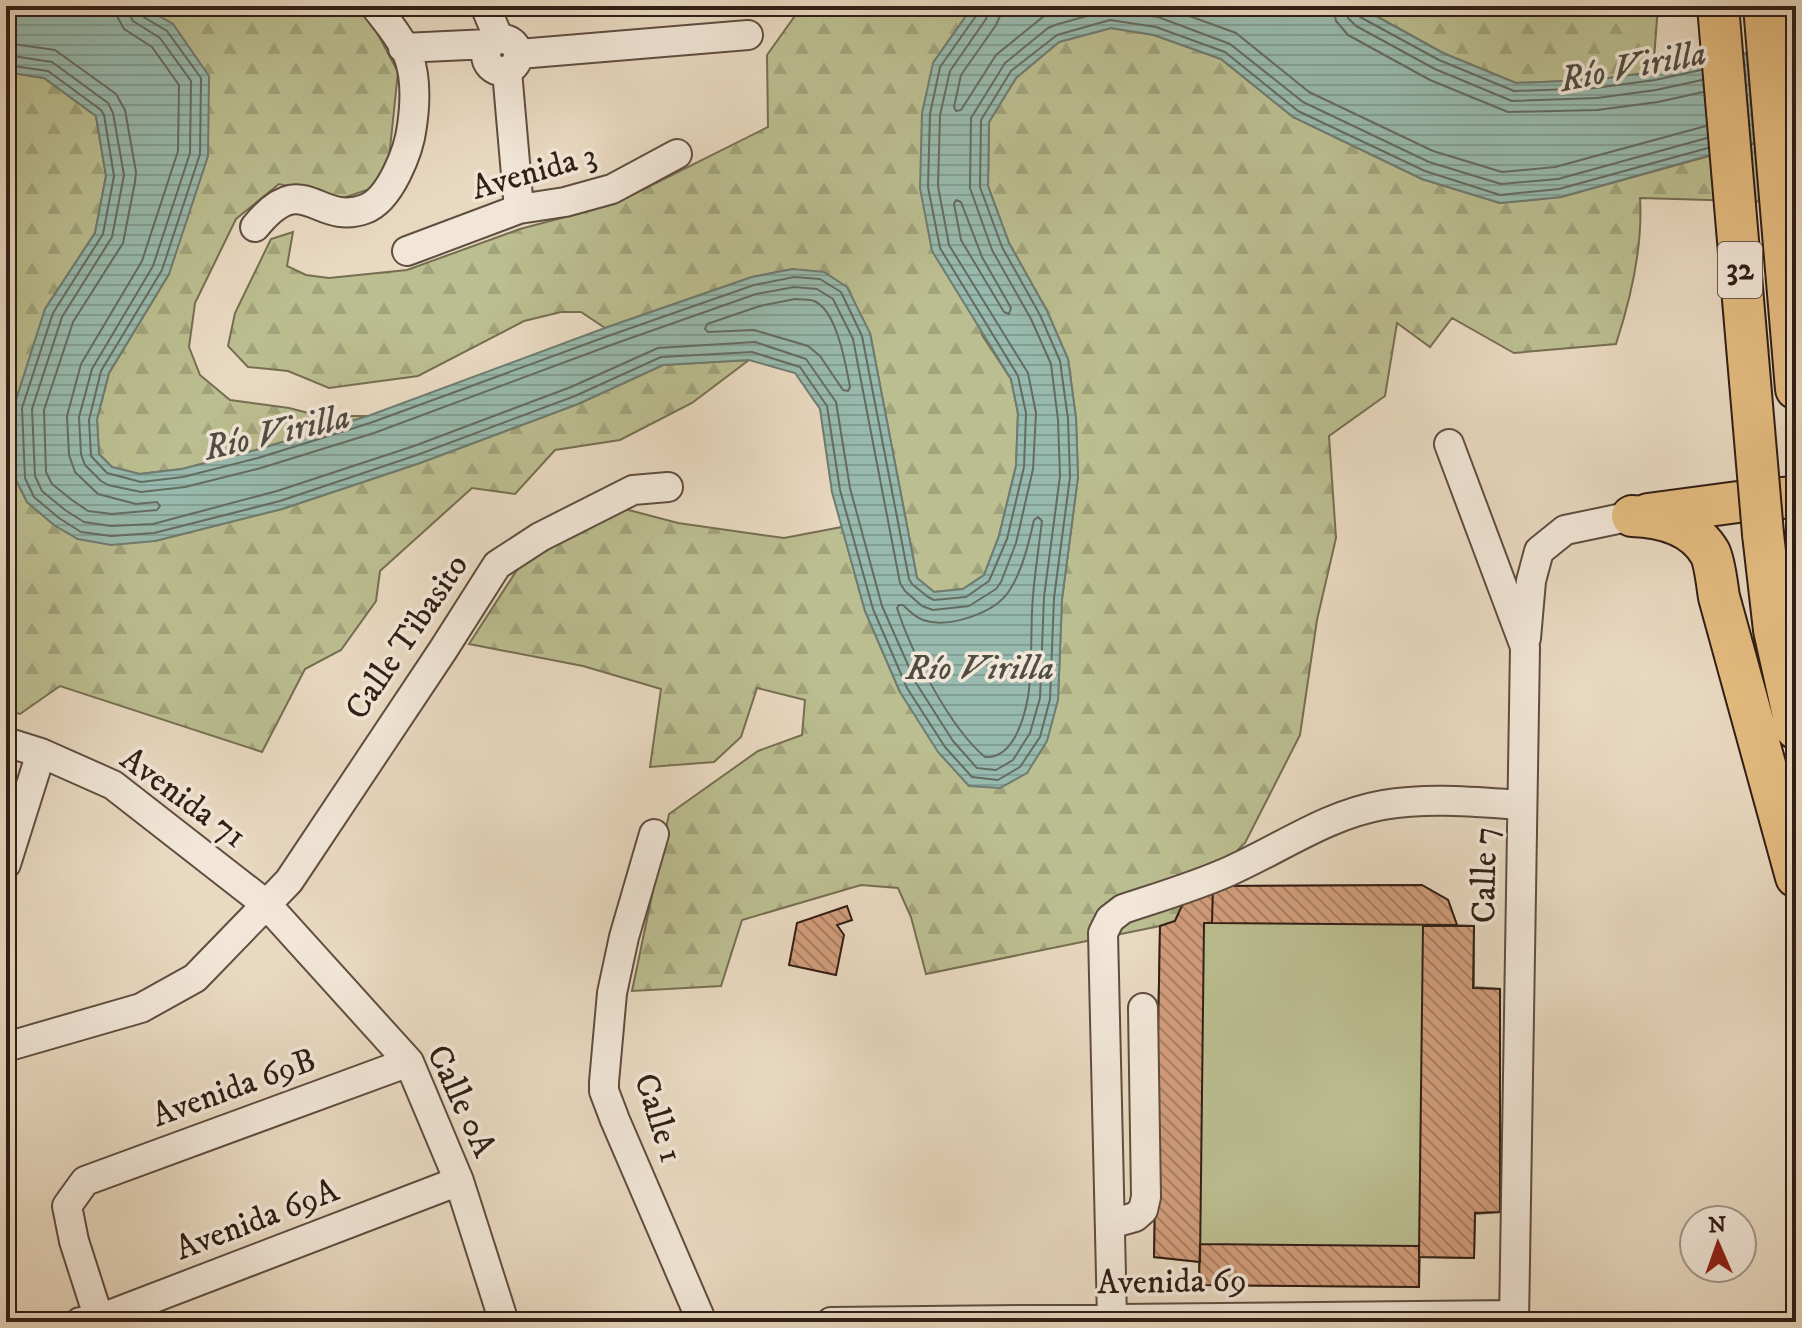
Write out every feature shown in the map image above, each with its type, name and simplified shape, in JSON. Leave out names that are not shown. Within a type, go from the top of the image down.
[{"type":"highway","name":"32","points":[[1718,6],[1776,510],[1774,630],[1796,729]]},
{"type":"highway","name":"32","points":[[1764,6],[1796,389]]},
{"type":"highway","points":[[1710,553],[1724,529],[1745,510],[1776,510]]},
{"type":"highway","points":[[1632,516],[1776,510]]},
{"type":"highway","points":[[1632,516],[1654,517],[1676,524],[1695,536],[1710,553],[1719,597],[1796,877]]},
{"type":"street","points":[[255,227],[268,211],[287,199],[309,201],[347,213],[367,208],[380,199],[396,177],[412,128],[414,90],[407,58],[375,6]]},
{"type":"street","points":[[485,6],[501,54],[519,209]]},
{"type":"street","points":[[407,58],[748,35]]},
{"type":"street","name":"Avenida 3","points":[[407,251],[519,209],[565,202],[612,189],[677,154]]},
{"type":"street","name":"Calle 7","points":[[1449,444],[1525,647],[1514,1319]]},
{"type":"street","name":"Calle Tibasito","points":[[6,1047],[141,1008],[195,978],[289,881],[497,565],[540,537],[633,490],[668,487]]},
{"type":"street","points":[[1525,647],[1531,581],[1539,551],[1565,530],[1632,516]]},
{"type":"street","name":"Avenida 71","points":[[6,742],[41,753],[113,785],[267,905]]},
{"type":"street","points":[[6,864],[41,753]]},
{"type":"street","points":[[1112,1319],[1103,941],[1103,933],[1110,919],[1123,909],[1229,872],[1308,830],[1359,811],[1431,800],[1522,805]]},
{"type":"street","name":"Calle 1","points":[[654,834],[615,976],[604,1091],[702,1322]]},
{"type":"street","name":"Calle 0A","points":[[267,905],[409,1062],[459,1181],[504,1322]]},
{"type":"street","points":[[1110,1224],[1135,1217],[1143,1210],[1146,1197],[1143,1008]]},
{"type":"street","name":"Avenida 69B","points":[[90,1320],[67,1206],[85,1181],[409,1062]]},
{"type":"street","name":"Avenida 69A","points":[[90,1320],[459,1181]]},
{"type":"street","name":"Avenida 69","points":[[831,1322],[1514,1319]]},
{"type":"green space","points":[[141,6],[363,6],[398,72],[389,158],[373,188],[343,198],[279,184],[236,219],[195,303],[189,347],[200,375],[230,400],[289,408],[320,416],[368,416],[182,469],[139,474],[112,467],[99,454],[97,419],[109,373],[169,274],[173,24]]},
{"type":"green space","points":[[802,6],[973,6],[933,63],[982,335],[1011,379],[1018,413],[1016,466],[999,536],[984,575],[963,589],[934,592],[917,578],[870,333],[793,269],[752,277],[605,328],[581,312],[561,312],[524,321],[418,376],[329,388],[288,371],[248,367],[228,346],[235,313],[271,239],[293,232],[287,266],[306,275],[329,278],[407,270],[520,229],[614,204],[768,127],[767,55]]},
{"type":"green space","points":[[1358,6],[1658,6],[1653,72],[1594,80],[1516,83],[1443,53]]},
{"type":"green space","points":[[1111,28],[1154,35],[1221,59],[1293,117],[1422,179],[1500,203],[1561,197],[1774,138],[1778,202],[1640,198],[1640,235],[1635,272],[1616,344],[1514,353],[1452,318],[1430,347],[1397,323],[1385,396],[1329,436],[1336,538],[1317,620],[1300,735],[1245,843],[1185,899],[1175,921],[926,974],[911,917],[898,888],[861,885],[742,920],[721,986],[632,991],[669,814],[758,751],[802,735],[805,700],[757,688],[741,737],[714,762],[650,767],[661,689],[583,666],[469,644],[526,556],[621,508],[678,523],[784,538],[842,527],[865,611],[900,692],[1058,700],[1062,599],[1078,477],[1076,418],[1068,359],[1047,311],[1009,243],[988,186],[989,122],[1016,78],[1059,42]]},
{"type":"green space","points":[[6,72],[44,78],[96,116],[106,176],[95,233],[45,309],[16,480],[27,502],[54,525],[78,539],[155,541],[282,509],[420,463],[578,404],[663,365],[749,360],[692,403],[620,440],[555,450],[515,494],[472,488],[380,571],[376,601],[341,650],[305,669],[262,752],[60,686],[20,714],[6,710]]},
{"type":"green space","points":[[1422,885],[1448,900],[1457,925],[1474,926],[1474,987],[1500,989],[1500,1212],[1475,1214],[1474,1258],[1420,1257],[1419,1287],[1199,1285],[1199,1262],[1154,1257],[1160,926],[1175,921],[1185,899],[1213,886]]},
{"type":"water","name":"Río Virilla","points":[[6,6],[141,6],[173,24],[209,76],[208,156],[169,274],[109,373],[97,419],[99,454],[112,467],[140,474],[182,469],[256,450],[368,416],[752,277],[793,269],[824,272],[847,287],[870,333],[917,578],[934,592],[963,589],[984,575],[999,536],[1016,466],[1018,413],[1011,379],[932,251],[920,188],[922,113],[933,63],[973,6],[1358,6],[1443,53],[1516,83],[1594,80],[1653,72],[1796,43],[1796,131],[1561,197],[1500,203],[1422,179],[1293,117],[1221,59],[1154,35],[1111,28],[1059,42],[1016,78],[989,122],[988,186],[1009,243],[1047,311],[1068,359],[1076,418],[1078,477],[1062,599],[1058,700],[1047,741],[1027,773],[1000,788],[969,786],[938,752],[900,692],[865,611],[832,492],[820,409],[795,373],[749,360],[663,365],[578,404],[420,463],[282,509],[155,541],[111,545],[78,539],[54,525],[27,502],[16,480],[14,406],[45,309],[95,233],[106,176],[96,116],[44,78],[6,72]]},
{"type":"building","points":[[1422,885],[1448,900],[1457,925],[1212,923],[1213,886]]},
{"type":"building","points":[[1213,886],[1212,923],[1204,923],[1200,1262],[1154,1257],[1160,926],[1175,921],[1185,899]]},
{"type":"building","points":[[847,906],[852,920],[837,925],[844,935],[836,975],[789,965],[797,923]]},
{"type":"building","points":[[1423,926],[1474,926],[1473,988],[1500,989],[1500,1212],[1475,1213],[1474,1258],[1419,1257]]},
{"type":"building","points":[[1200,1244],[1419,1246],[1419,1287],[1199,1285]]}]
